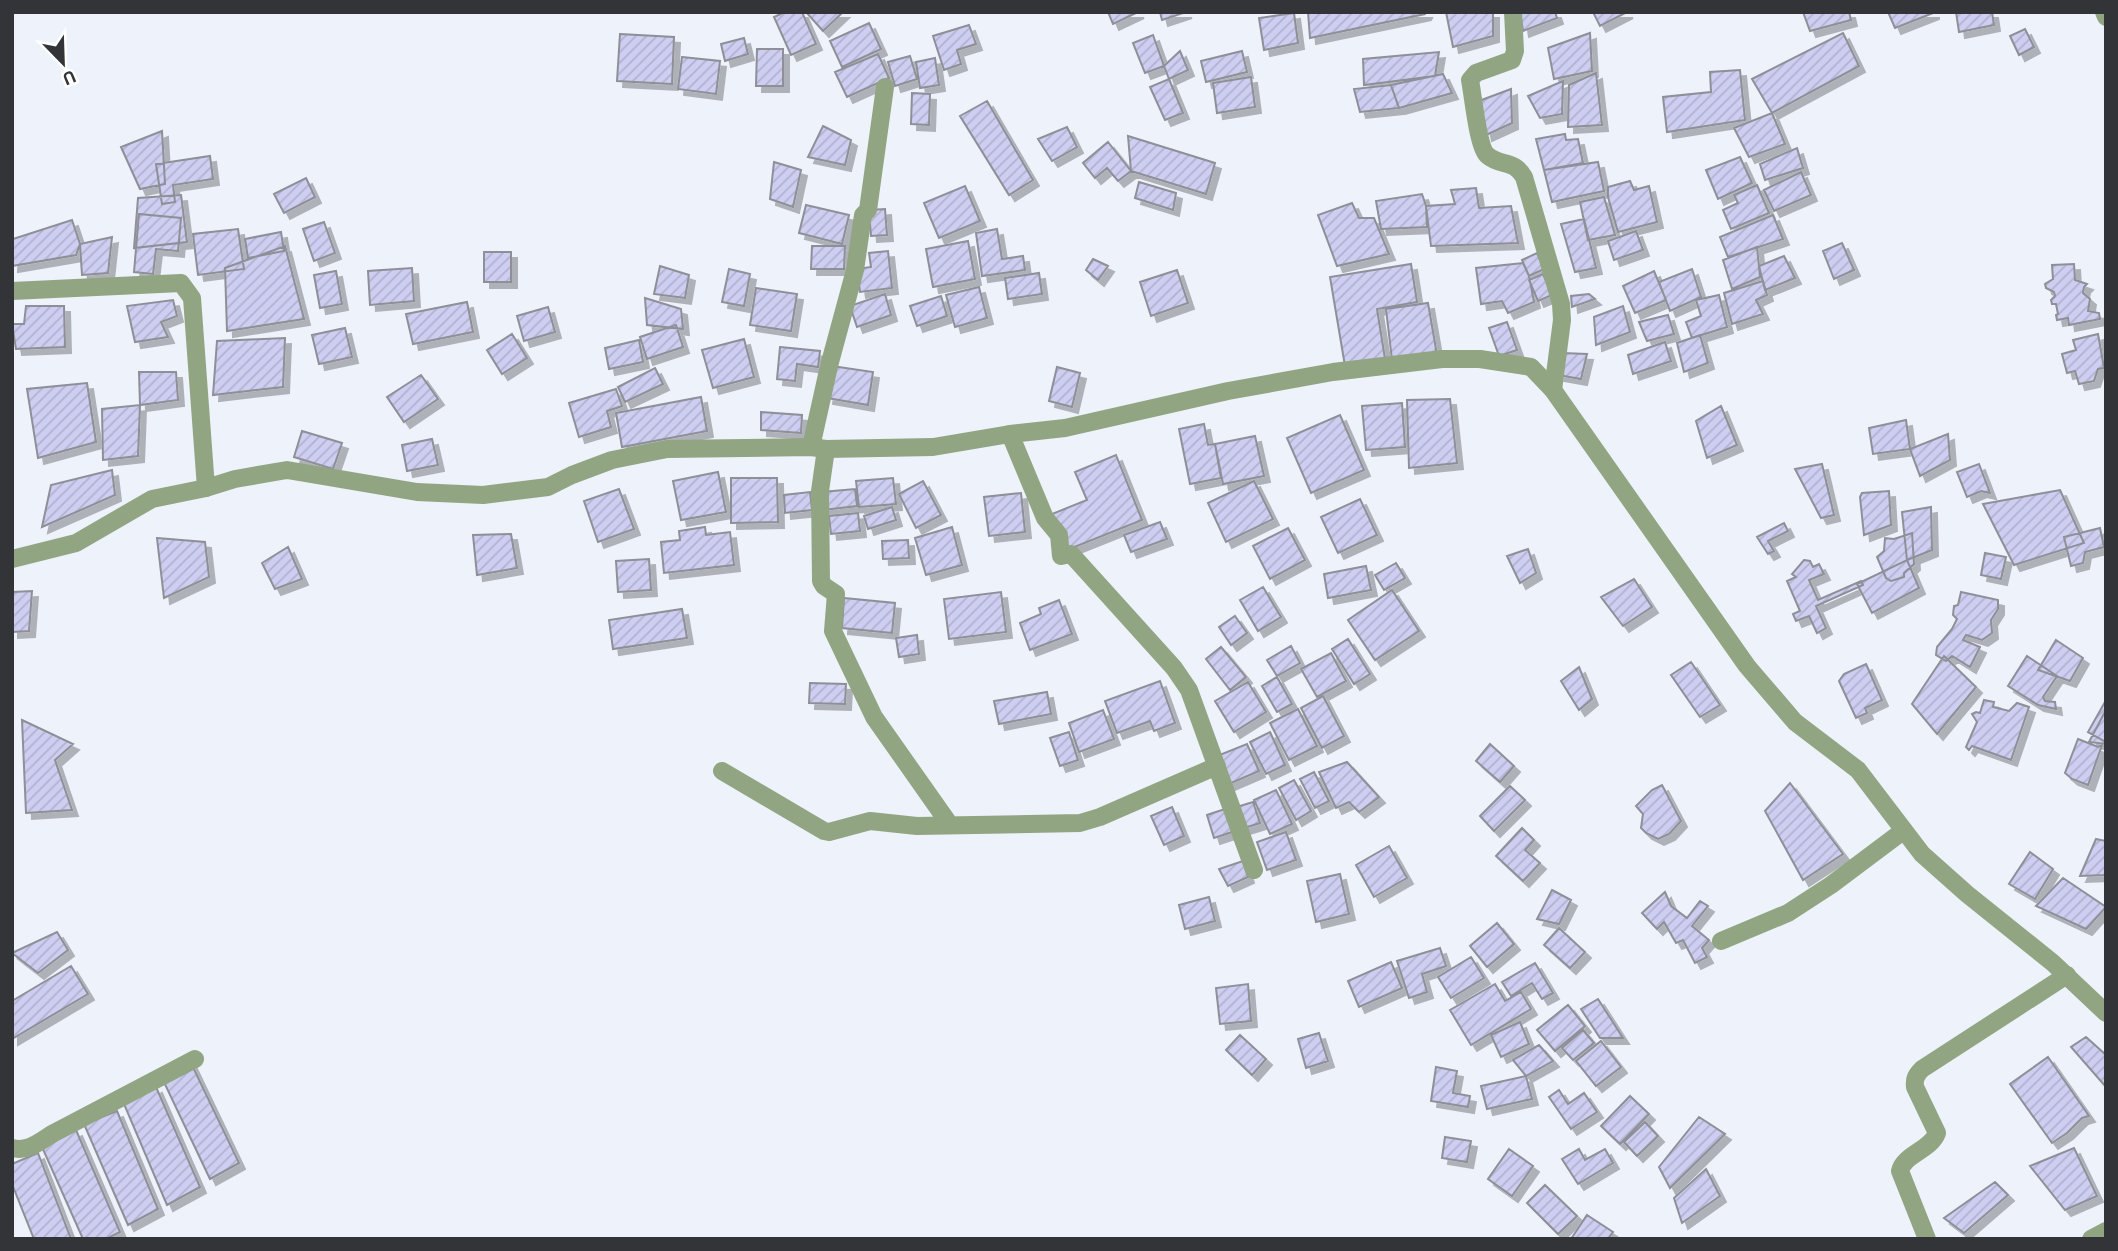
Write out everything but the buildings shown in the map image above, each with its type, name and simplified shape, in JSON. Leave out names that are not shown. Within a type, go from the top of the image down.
[{"type":"street","points":[[1513,12],[1515,51],[1512,60],[1476,74],[1470,80],[1482,149],[1492,158],[1516,166],[1524,177],[1561,304],[1562,320],[1553,390]]},
{"type":"street","points":[[885,87],[868,210],[863,215],[855,270],[829,366],[819,448],[821,580],[824,586],[836,594],[833,631],[877,722],[950,825]]},
{"type":"street","points":[[12,291],[181,283],[192,298],[206,488]]},
{"type":"street","points":[[12,559],[76,543],[152,499],[206,488],[235,478],[287,471],[417,492],[483,495],[548,487],[612,460],[667,449],[933,447],[1010,433],[1065,428],[1254,386],[1333,372],[1442,359],[1480,359],[1531,367],[1553,390],[1747,666],[1795,722],[1858,770],[1922,855],[2067,975],[2106,1013]]},
{"type":"street","points":[[1010,433],[1045,518],[1059,535],[1061,556],[1071,554],[1183,679],[1195,704],[1254,870]]},
{"type":"street","points":[[722,771],[824,831],[834,831],[870,821],[917,826],[1080,823],[1217,766]]},
{"type":"street","points":[[1721,942],[1788,913],[1831,885],[1903,831]]},
{"type":"street","points":[[1927,1239],[1900,1171],[1903,1164],[1936,1137],[1936,1128],[1915,1087],[1917,1074],[2067,975]]},
{"type":"street","points":[[12,1148],[23,1151],[195,1059]]},
{"type":"street","points":[[2091,1239],[2106,1231]]}]
